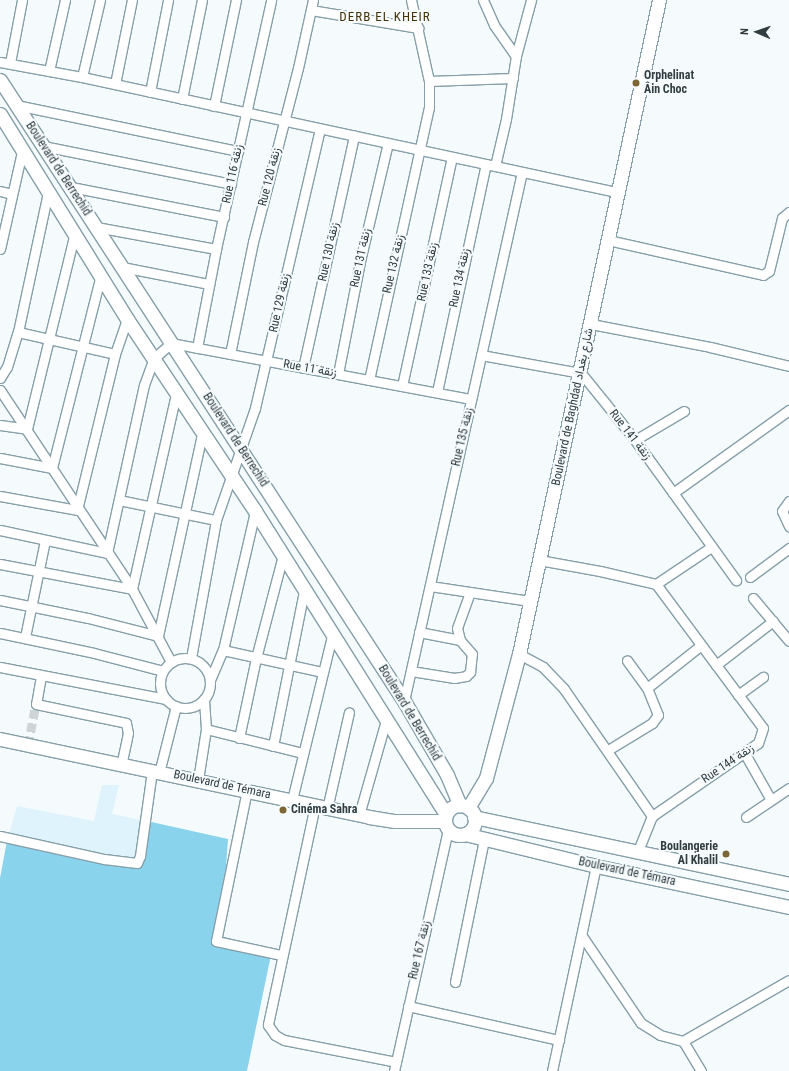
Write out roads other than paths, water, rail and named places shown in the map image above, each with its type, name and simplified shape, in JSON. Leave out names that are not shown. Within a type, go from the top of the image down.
[{"type":"street","points":[[10,63],[22,0]]},
{"type":"street","points":[[49,71],[65,0]]},
{"type":"street","points":[[82,77],[100,0]]},
{"type":"street","points":[[115,84],[132,0]]},
{"type":"street","points":[[150,92],[168,0]]},
{"type":"street","points":[[182,99],[202,0]]},
{"type":"street","points":[[214,106],[236,0]]},
{"type":"street","name":"Rue 116 زنقة","points":[[197,348],[216,249],[271,0]]},
{"type":"street","name":"Rue 120 زنقة","points":[[230,354],[253,242],[313,0]]},
{"type":"street","name":"Rue 132 زنقة","points":[[368,380],[420,149],[428,121],[429,81],[411,0]]},
{"type":"street","points":[[483,0],[494,25],[516,56]]},
{"type":"street","name":"Rue 134 زنقة","points":[[437,392],[490,165],[513,78],[516,56],[531,0]]},
{"type":"street","name":"Boulevard de Baghdad شارع بغداد","points":[[468,810],[486,778],[519,654],[581,373],[608,240],[616,192],[659,0]]},
{"type":"street","points":[[311,10],[418,28]]},
{"type":"street","points":[[0,62],[82,77],[616,192]]},
{"type":"street","points":[[429,81],[513,78]]},
{"type":"street","name":"Boulevard de Berrechid","points":[[0,80],[42,146],[71,187],[404,702],[468,810]]},
{"type":"street","points":[[16,105],[238,151]]},
{"type":"street","name":"Boulevard de Berrechid","points":[[0,114],[48,192],[75,232],[127,320],[154,358],[202,434],[231,475],[283,555],[304,592],[386,720],[446,821]]},
{"type":"street","name":"Rue 129 زنقة","points":[[191,658],[216,520],[255,408],[320,129]]},
{"type":"street","name":"Rue 130 زنقة","points":[[304,368],[354,136]]},
{"type":"street","name":"Rue 131 زنقة","points":[[338,374],[361,257],[388,143]]},
{"type":"street","points":[[42,146],[231,184]]},
{"type":"street","points":[[0,249],[22,151]]},
{"type":"street","name":"Rue 133 زنقة","points":[[402,386],[452,157]]},
{"type":"street","name":"Rue 135 زنقة","points":[[404,702],[522,172]]},
{"type":"street","points":[[71,187],[224,217]]},
{"type":"street","points":[[0,191],[12,194]]},
{"type":"street","points":[[0,378],[7,367],[18,332],[48,192]]},
{"type":"street","points":[[608,240],[763,275],[769,271],[782,218],[789,212]]},
{"type":"street","points":[[96,227],[216,249]]},
{"type":"street","points":[[27,429],[75,232]]},
{"type":"street","points":[[122,267],[209,284]]},
{"type":"street","points":[[52,468],[101,275]]},
{"type":"street","points":[[77,510],[116,354],[127,320]]},
{"type":"street","points":[[591,324],[789,366]]},
{"type":"street","points":[[18,332],[83,345],[116,354]]},
{"type":"street","points":[[107,554],[138,410],[154,358],[171,343]]},
{"type":"street","name":"Rue 11 زنقة","points":[[171,343],[471,399]]},
{"type":"street","points":[[481,355],[581,373]]},
{"type":"street","name":"Rue 141 زنقة","points":[[581,373],[635,440],[674,492],[711,547],[736,580]]},
{"type":"street","points":[[1,391],[52,468],[77,510],[132,589],[171,662]]},
{"type":"street","points":[[132,589],[176,394]]},
{"type":"street","points":[[635,440],[684,410]]},
{"type":"street","points":[[674,492],[787,414]]},
{"type":"street","points":[[0,425],[27,429]]},
{"type":"street","points":[[158,636],[202,434]]},
{"type":"street","points":[[0,458],[52,468]]},
{"type":"street","points":[[0,496],[77,510]]},
{"type":"street","points":[[119,500],[216,520]]},
{"type":"street","points":[[789,501],[782,511],[789,526]]},
{"type":"street","points":[[198,780],[206,729],[204,699],[210,680],[223,650],[255,511]]},
{"type":"street","points":[[0,530],[107,554]]},
{"type":"street","points":[[25,637],[45,540]]},
{"type":"street","points":[[539,560],[600,571],[656,584],[711,547]]},
{"type":"street","points":[[750,577],[789,548]]},
{"type":"street","points":[[240,738],[256,658],[283,555]]},
{"type":"street","points":[[0,564],[132,589]]},
{"type":"street","name":"Rue 144 زنقة","points":[[652,816],[758,743],[763,728],[700,646],[656,584]]},
{"type":"street","points":[[430,586],[530,601]]},
{"type":"street","points":[[273,746],[304,592]]},
{"type":"street","points":[[411,671],[448,678],[466,676],[472,667],[472,654],[460,640],[457,628],[470,592]]},
{"type":"street","points":[[753,598],[789,641]]},
{"type":"street","points":[[0,600],[158,636]]},
{"type":"street","points":[[716,666],[773,621]]},
{"type":"street","points":[[419,632],[460,640]]},
{"type":"street","points":[[0,633],[25,637],[163,671]]},
{"type":"street","points":[[292,800],[332,636]]},
{"type":"street","points":[[646,688],[700,646]]},
{"type":"street","points":[[223,650],[322,672]]},
{"type":"street","points":[[519,654],[552,674],[608,750],[652,816],[638,851]]},
{"type":"street","points":[[166,699],[160,683],[163,671],[171,662],[180,658],[191,658],[203,665],[210,680]]},
{"type":"street","points":[[608,750],[658,718],[658,711],[646,688],[627,660]]},
{"type":"street","points":[[0,668],[166,699],[176,706],[189,708],[204,699]]},
{"type":"street","points":[[41,676],[36,704],[126,722],[128,733],[121,765]]},
{"type":"street","points":[[738,695],[763,677]]},
{"type":"street","points":[[0,836],[104,859],[137,862],[141,852],[156,772],[176,706]]},
{"type":"street","points":[[349,712],[321,807],[281,955],[268,1016],[268,1025],[275,1035],[284,1040],[395,1066]]},
{"type":"street","points":[[359,815],[386,720]]},
{"type":"street","points":[[206,729],[303,753]]},
{"type":"street","name":"Boulevard de Témara","points":[[0,742],[198,780],[359,815],[395,821],[446,821]]},
{"type":"street","points":[[744,754],[771,800]]},
{"type":"street","points":[[746,817],[789,788]]},
{"type":"street","points":[[247,790],[216,941],[281,955]]},
{"type":"street","points":[[452,807],[468,810],[473,826],[465,834],[455,834],[446,821],[452,807]]},
{"type":"street","name":"Boulevard de Témara","points":[[468,810],[638,851],[789,884]]},
{"type":"street","name":"Rue 167 زنقة","points":[[395,1066],[446,821]]},
{"type":"street","name":"Boulevard de Témara","points":[[465,834],[484,840],[596,866],[789,907]]},
{"type":"street","points":[[455,982],[484,840]]},
{"type":"street","points":[[552,1071],[596,866]]},
{"type":"street","points":[[582,936],[641,1024],[660,1035],[683,1040],[789,980]]},
{"type":"street","points":[[408,1006],[559,1040]]},
{"type":"street","points":[[683,1040],[701,1071]]},
{"type":"tunnel","points":[[28,745],[36,704]]},
{"type":"place","name":"Orphelinat Âin Choc","points":[[636,83]]},
{"type":"place","name":"Cinéma Sahra","points":[[283,810]]},
{"type":"place","name":"Boulangerie Al Khalil","points":[[726,854]]},
{"type":"district","name":"DERB EL KHEIR","points":[[385,17]]}]
